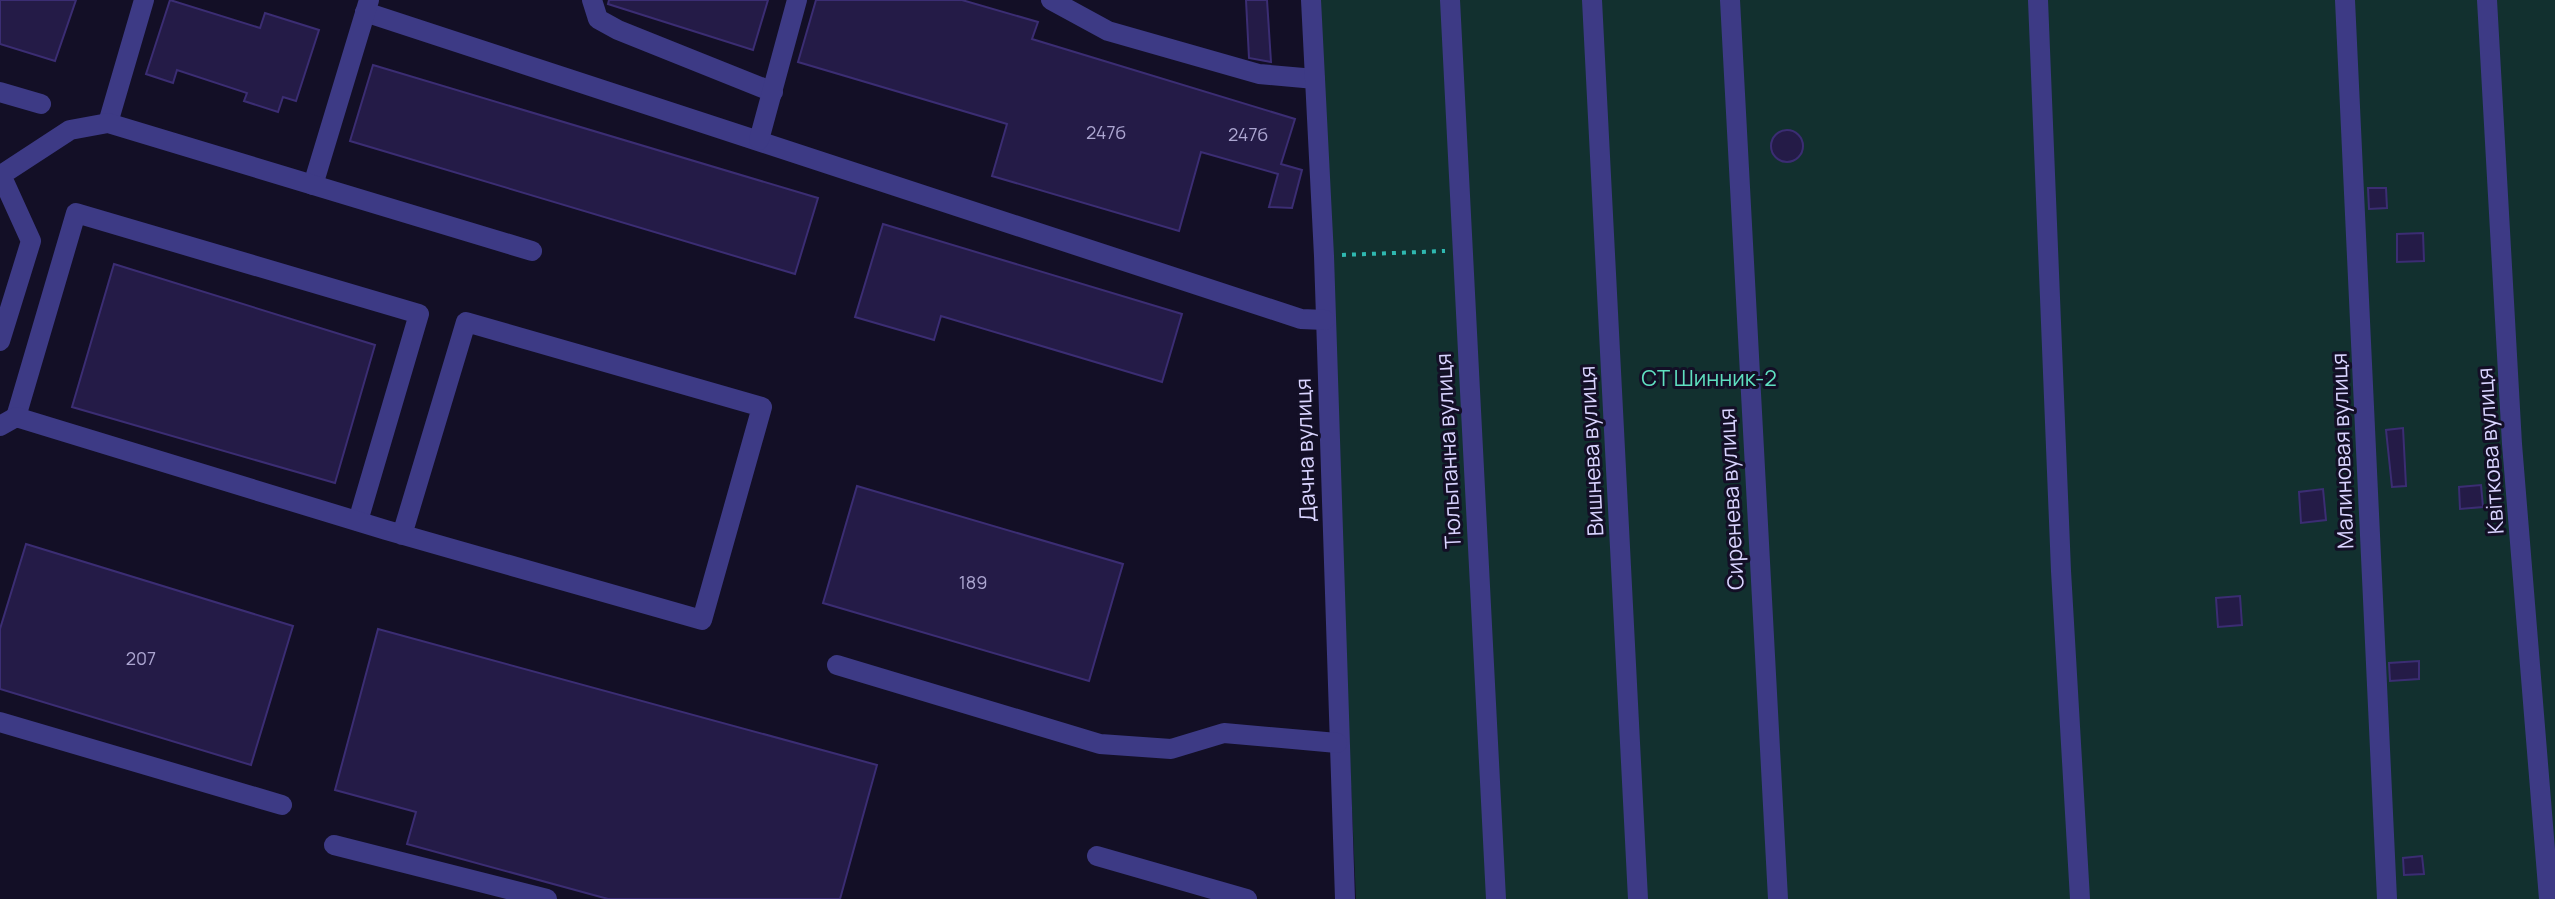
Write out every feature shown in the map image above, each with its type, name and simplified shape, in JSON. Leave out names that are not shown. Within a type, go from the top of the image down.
[{"type":"street","points":[[108,123],[144,0]]},
{"type":"street","points":[[592,0],[598,19],[618,30],[773,92]]},
{"type":"street","points":[[759,140],[797,0]]},
{"type":"street","name":"Дачна вулиця","points":[[1311,0],[1324,256],[1337,743],[1345,899]]},
{"type":"street","name":"Тюльпанна вулиця","points":[[1450,0],[1496,899]]},
{"type":"street","name":"Вишнева вулиця","points":[[1592,0],[1638,899]]},
{"type":"street","name":"Сиренева вулиця","points":[[1730,0],[1778,899]]},
{"type":"street","points":[[2038,0],[2061,571],[2080,899]]},
{"type":"street","name":"Малиновая вулиця","points":[[2345,0],[2387,899]]},
{"type":"street","name":"Квіткова вулиця","points":[[2487,0],[2512,444],[2549,899]]},
{"type":"street","points":[[1057,1],[1108,31],[1259,74],[1315,79]]},
{"type":"street","points":[[313,185],[367,6],[759,140],[1301,319],[1325,320]]},
{"type":"street","points":[[0,92],[41,104]]},
{"type":"street","points":[[0,341],[31,241],[0,175],[70,130],[108,123],[532,251]]},
{"type":"street","points":[[358,521],[419,314],[76,213],[8,421],[402,535],[702,620],[762,407],[466,322],[402,535]]},
{"type":"street","points":[[837,665],[1100,744],[1171,749],[1224,733],[1337,743]]},
{"type":"street","points":[[0,722],[282,805]]},
{"type":"street","points":[[334,845],[547,899]]},
{"type":"street","points":[[1097,856],[1247,899]]},
{"type":"path","points":[[1324,256],[1461,250]]},
{"type":"green space","name":"СТ Шинник-2","points":[[1316,0],[2555,0],[2555,899],[1356,899]]},
{"type":"building","points":[[0,0],[76,0],[55,61],[0,44]]},
{"type":"building","points":[[170,0],[260,28],[265,13],[319,30],[296,101],[283,97],[278,112],[244,101],[247,93],[177,70],[173,83],[146,74]]},
{"type":"building","points":[[609,0],[768,0],[753,50],[608,4]]},
{"type":"building","points":[[816,0],[962,0],[1038,22],[1032,39],[1295,119],[1281,164],[1302,170],[1292,208],[1269,207],[1278,174],[1201,152],[1179,231],[992,176],[1007,124],[798,62]]},
{"type":"building","points":[[1246,0],[1267,0],[1271,62],[1249,58]]},
{"type":"building","points":[[373,65],[818,198],[795,274],[350,141]]},
{"type":"building","points":[[1787,130],[1798,135],[1803,146],[1798,157],[1787,162],[1776,157],[1771,146],[1776,135]]},
{"type":"building","points":[[2368,188],[2386,188],[2387,208],[2369,209]]},
{"type":"building","points":[[883,224],[1182,314],[1162,382],[941,316],[934,340],[855,317]]},
{"type":"building","points":[[2423,233],[2424,261],[2397,262],[2397,234]]},
{"type":"building","points":[[114,264],[375,345],[335,483],[72,407]]},
{"type":"building","points":[[2403,428],[2406,486],[2392,487],[2386,430]]},
{"type":"building","points":[[2481,485],[2483,507],[2460,509],[2459,487]]},
{"type":"building","points":[[857,486],[1123,564],[1089,681],[823,603]]},
{"type":"building","points":[[2323,489],[2326,520],[2301,523],[2299,492]]},
{"type":"building","points":[[26,544],[293,626],[251,765],[0,689],[0,629]]},
{"type":"building","points":[[2240,596],[2242,625],[2218,627],[2216,598]]},
{"type":"building","points":[[378,629],[877,765],[840,899],[608,899],[407,844],[416,812],[335,790]]},
{"type":"building","points":[[2419,661],[2419,679],[2390,681],[2389,663]]},
{"type":"building","points":[[2422,856],[2424,874],[2404,875],[2403,858]]}]
